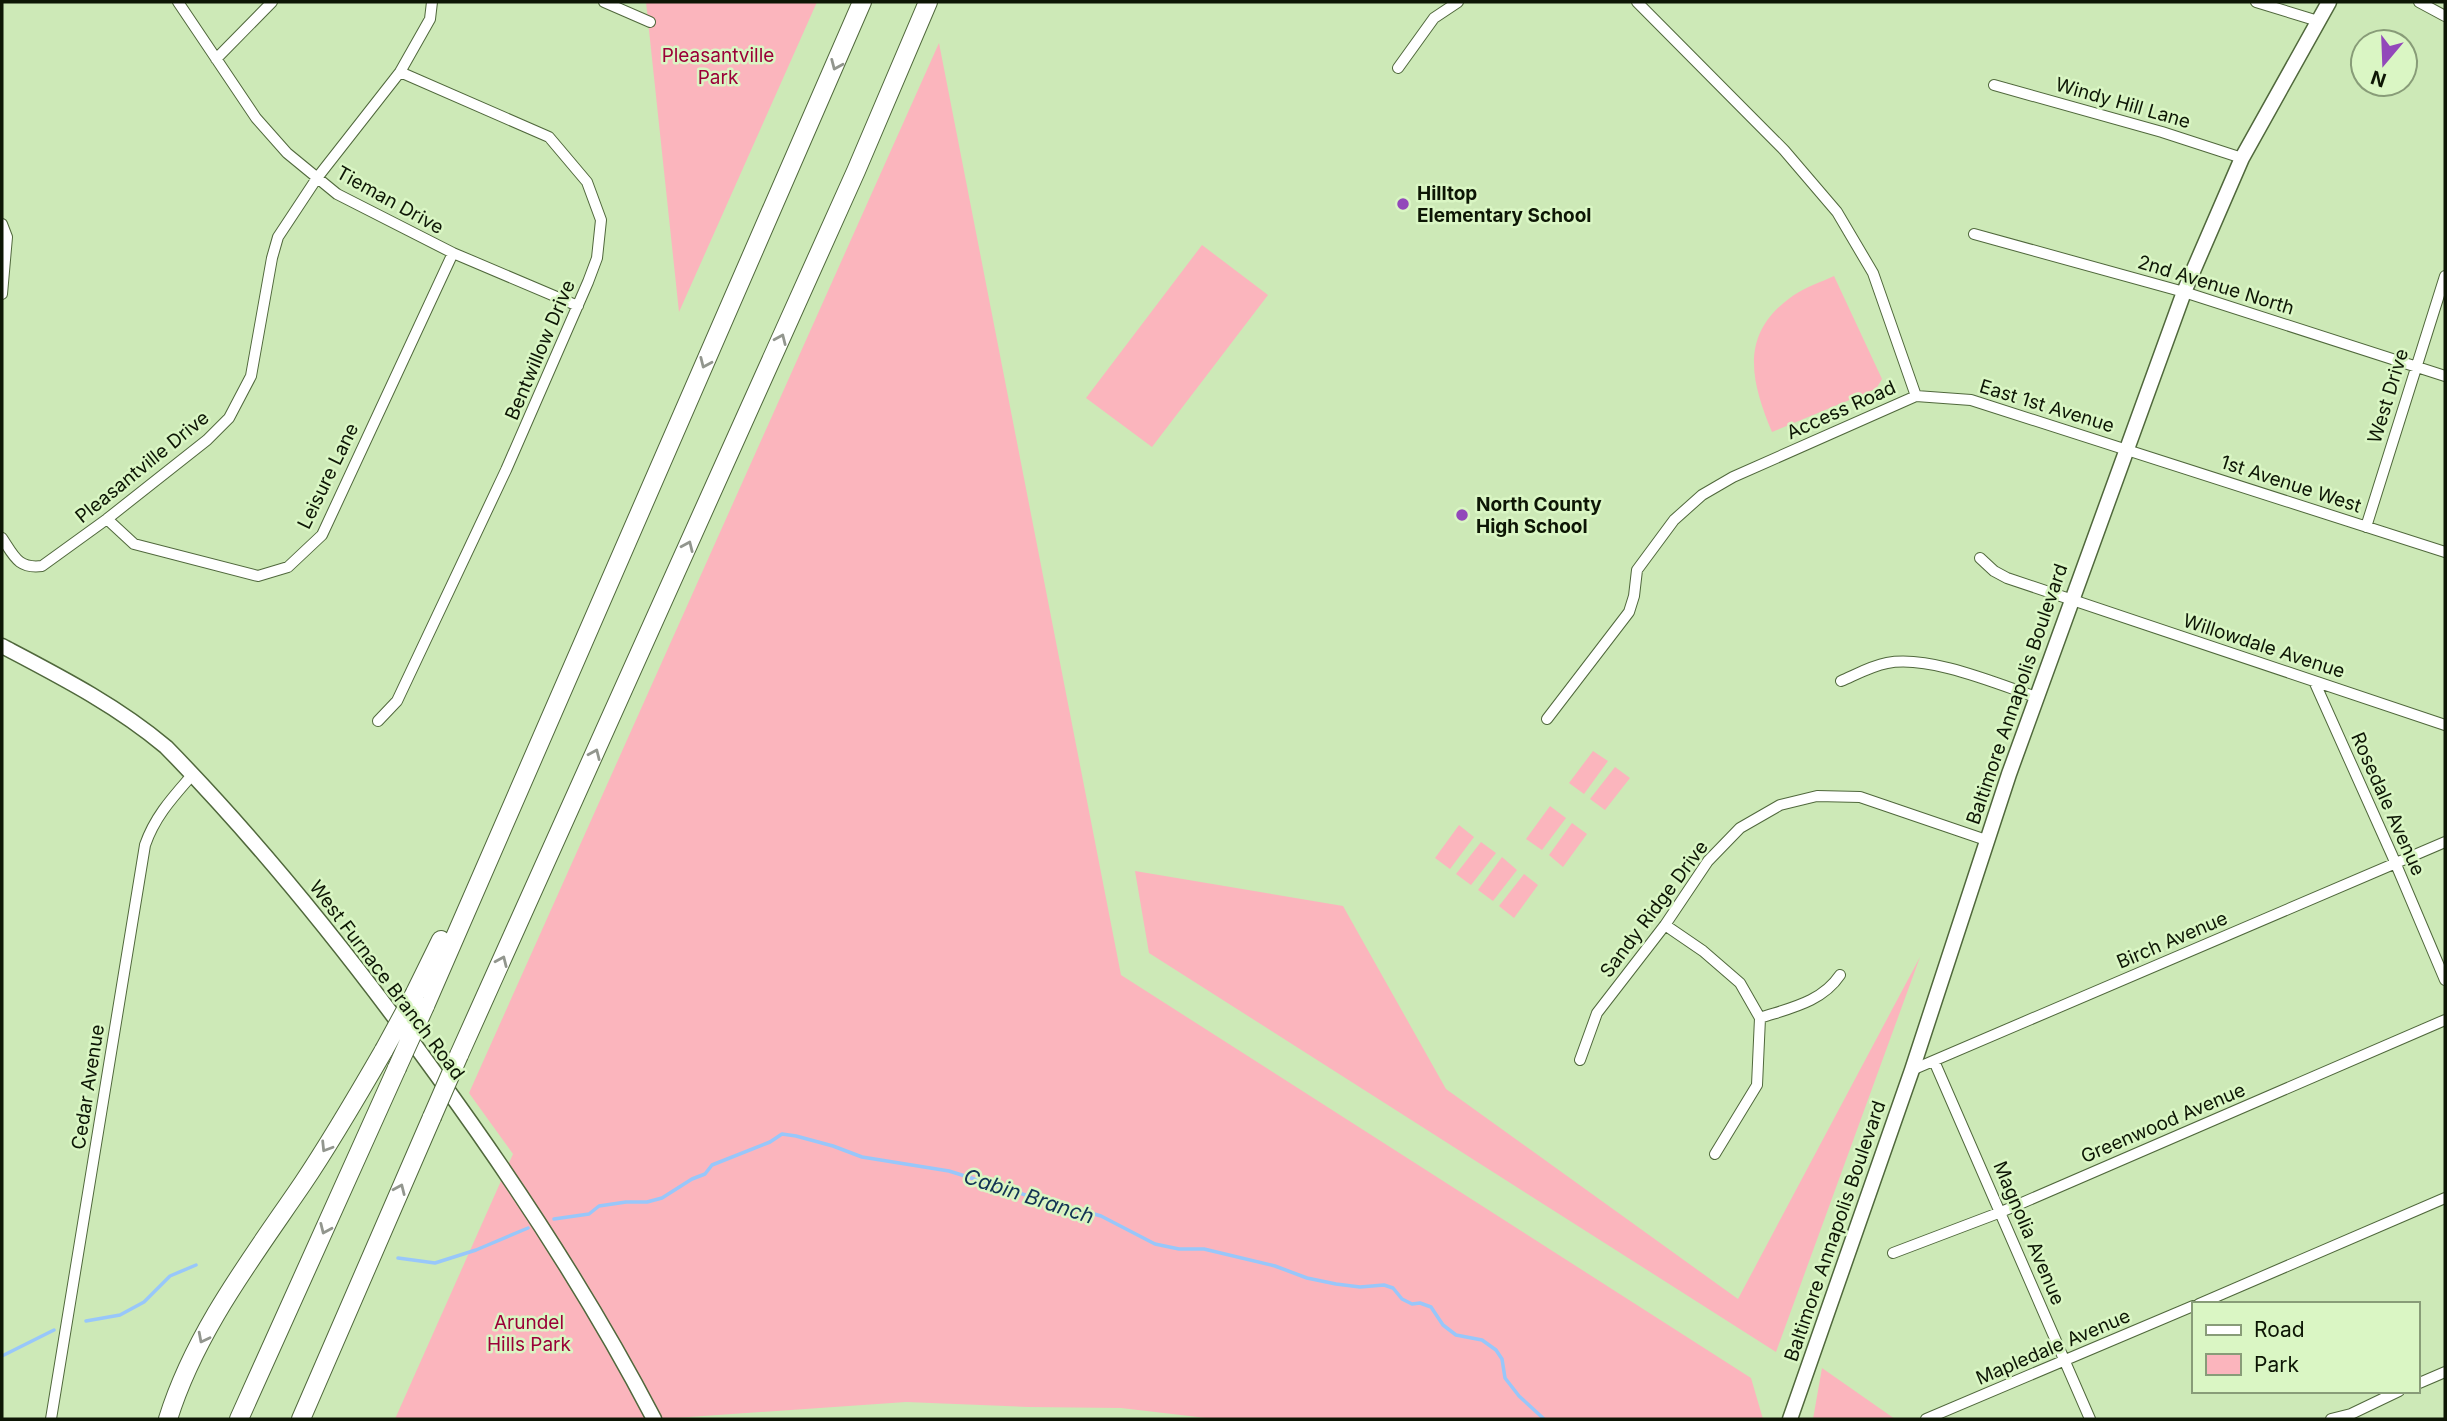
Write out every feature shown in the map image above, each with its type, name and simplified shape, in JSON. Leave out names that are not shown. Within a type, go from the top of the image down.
[{"type":"highway","points":[[239,1419],[397,1068],[420,999],[610,578],[862,2]]},
{"type":"highway","points":[[301,1419],[459,1055],[851,184],[928,2]]},
{"type":"highway","points":[[168,1419],[188,1366],[212,1319],[318,1160],[384,1050],[420,999]]},
{"type":"highway","points":[[291,1419],[365,1270]]},
{"type":"main road","name":"Baltimore Annapolis Boulevard","points":[[1790,1419],[1912,1070],[1986,840],[2184,292],[2242,158],[2329,2]]},
{"type":"main road","name":"West Furnace Branch Road","points":[[2,646],[115,708],[166,747],[193,774],[311,909],[378,993],[514,1182],[604,1324],[654,1419]]},
{"type":"street","name":"Tieman Drive","points":[[178,2],[256,118],[287,153],[337,194],[453,253],[578,306]]},
{"type":"street","points":[[216,59],[272,2]]},
{"type":"street","name":"Pleasantville Drive","points":[[2,538],[20,563],[30,567],[42,566],[207,440],[229,418],[251,376],[278,237],[317,178],[400,72],[430,19],[432,2]]},
{"type":"street","points":[[604,2],[650,22]]},
{"type":"street","points":[[1398,68],[1434,18],[1458,2]]},
{"type":"street","name":"Access Road","points":[[1547,719],[1629,612],[1637,570],[1657,541],[1687,507],[1733,477],[1916,396],[1873,273],[1837,212],[1784,150],[1637,2]]},
{"type":"street","points":[[2256,2],[2318,21]]},
{"type":"street","points":[[2418,2],[2445,16]]},
{"type":"street","name":"Bentwillow Drive","points":[[378,721],[397,701],[506,470],[597,258],[601,220],[587,182],[549,137],[400,72]]},
{"type":"street","name":"Windy Hill Lane","points":[[1994,85],[2162,132],[2242,158]]},
{"type":"street","points":[[2,224],[7,237],[2,294]]},
{"type":"street","name":"2nd Avenue North","points":[[1974,234],[2184,292],[2445,376]]},
{"type":"street","name":"Leisure Lane","points":[[107,519],[134,544],[174,556],[258,576],[288,568],[322,535],[453,253]]},
{"type":"street","name":"West Drive","points":[[2366,527],[2445,276]]},
{"type":"street","name":"East 1st Avenue","points":[[1916,396],[1971,400],[2126,449]]},
{"type":"street","name":"1st Avenue West","points":[[2126,449],[2445,552]]},
{"type":"street","name":"Willowdale Avenue","points":[[1980,558],[1994,571],[2007,578],[2445,725]]},
{"type":"street","points":[[1841,681],[1886,663],[1909,661],[1932,664],[2036,697]]},
{"type":"street","name":"Rosedale Avenue","points":[[2314,681],[2445,980]]},
{"type":"street","name":"Cedar Avenue","points":[[51,1419],[145,845],[152,825],[164,806],[193,774]]},
{"type":"street","name":"Sandy Ridge Drive","points":[[1580,1060],[1597,1013],[1665,925],[1708,861],[1740,828],[1780,805],[1816,796],[1860,797],[1986,840]]},
{"type":"street","name":"Birch Avenue","points":[[1912,1070],[2445,842]]},
{"type":"street","points":[[1665,925],[1703,951],[1740,983],[1760,1018],[1758,1085],[1715,1154]]},
{"type":"street","points":[[1760,1018],[1812,1000],[1832,988],[1840,975]]},
{"type":"street","name":"Greenwood Avenue","points":[[1893,1253],[2001,1212],[2445,1020]]},
{"type":"street","name":"Magnolia Avenue","points":[[1934,1060],[2090,1419]]},
{"type":"street","points":[[2204,1302],[2445,1198]]},
{"type":"street","name":"Mapledale Avenue","points":[[1926,1419],[2192,1306]]},
{"type":"street","points":[[2419,1383],[2445,1372]]},
{"type":"street","points":[[2331,1419],[2351,1414],[2395,1393]]},
{"type":"green space","name":"Pleasantville Park","points":[[646,2],[817,2],[679,312]]},
{"type":"green space","name":"Arundel Hills Park","points":[[939,43],[1121,975],[1751,1378],[1763,1419],[1215,1419],[1121,1408],[906,1402],[661,1419],[395,1419],[513,1154],[469,1093]]},
{"type":"green space","points":[[1202,245],[1268,295],[1152,447],[1086,398]]},
{"type":"green space","points":[[1834,276],[1882,379],[1876,389],[1772,432],[1758,394],[1754,358],[1757,341],[1764,325],[1776,310],[1799,292]]},
{"type":"green space","points":[[1593,751],[1608,761],[1584,794],[1569,783]]},
{"type":"green space","points":[[1615,767],[1630,778],[1605,810],[1590,799]]},
{"type":"green space","points":[[1550,806],[1566,818],[1542,850],[1526,839]]},
{"type":"green space","points":[[1572,823],[1587,834],[1563,867],[1549,855]]},
{"type":"green space","points":[[1459,825],[1474,837],[1450,869],[1435,858]]},
{"type":"green space","points":[[1481,842],[1496,853],[1471,885],[1456,874]]},
{"type":"green space","points":[[1502,857],[1517,870],[1493,901],[1478,890]]},
{"type":"green space","points":[[1135,871],[1343,906],[1446,1089],[1738,1299],[1920,957],[1776,1352],[1149,953]]},
{"type":"green space","points":[[1524,874],[1538,885],[1514,918],[1499,906]]},
{"type":"green space","points":[[1822,1368],[1895,1419],[1813,1419]]},
{"type":"waterway","name":"Cabin Branch","points":[[554,1219],[589,1214],[599,1206],[662,1198],[705,1174],[712,1165],[770,1142],[782,1134],[796,1136],[862,1157],[949,1171],[1101,1216],[1155,1244],[1179,1249],[1204,1249],[1336,1284],[1360,1287],[1384,1285],[1393,1288],[1402,1299],[1412,1304],[1420,1303],[1431,1307],[1443,1325],[1456,1335],[1482,1340],[1496,1350],[1502,1359],[1505,1378],[1519,1396],[1544,1419]]},
{"type":"waterway","name":"Cabin Branch","points":[[398,1258],[435,1263],[476,1250],[528,1228]]},
{"type":"waterway","name":"Cabin Branch","points":[[86,1321],[120,1315],[144,1302],[170,1276],[196,1265]]},
{"type":"waterway","name":"Cabin Branch","points":[[2,1356],[54,1330]]},
{"type":"place","name":"Hilltop Elementary School","points":[[1403,204]]},
{"type":"place","name":"North County High School","points":[[1462,515]]}]
